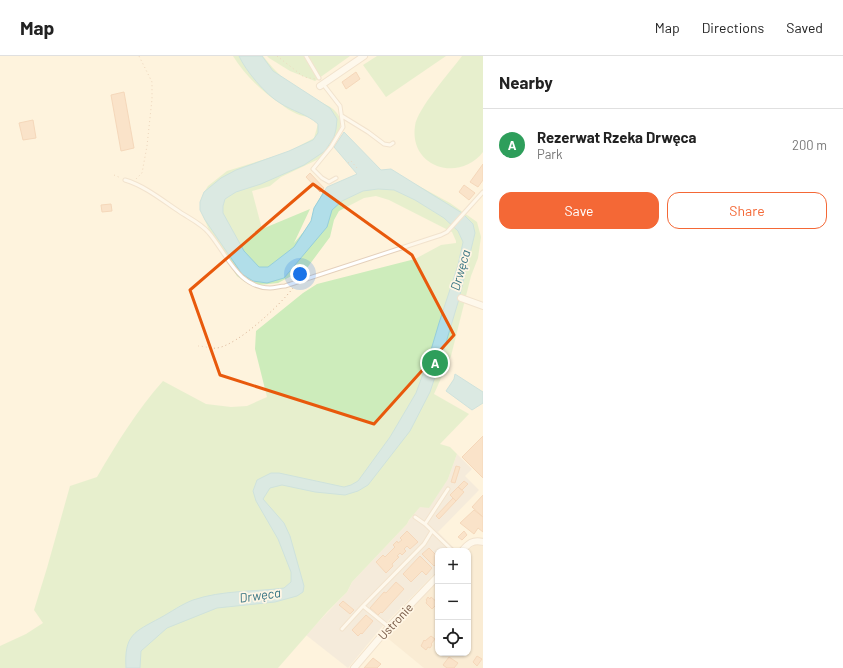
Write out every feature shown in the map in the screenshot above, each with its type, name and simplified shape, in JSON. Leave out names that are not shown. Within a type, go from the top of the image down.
[{"type":"street","points":[[322,85],[364,56]]},
{"type":"street","points":[[461,298],[483,306]]},
{"type":"street","points":[[465,548],[476,540],[483,542]]},
{"type":"street","name":"Ustronie","points":[[354,668],[389,627],[435,579]]},
{"type":"lane","points":[[306,56],[318,79]]},
{"type":"lane","points":[[322,85],[340,106],[343,127],[331,147],[313,169],[328,182],[336,178]]},
{"type":"lane","points":[[342,116],[384,144],[390,145],[393,143]]},
{"type":"lane","points":[[125,180],[134,182],[147,189],[209,232],[236,271],[250,283],[269,288],[299,282],[410,246],[447,232],[483,192]]},
{"type":"lane","points":[[425,524],[448,489]]},
{"type":"lane","points":[[416,517],[450,548]]},
{"type":"lane","points":[[342,629],[424,544],[432,531]]},
{"type":"lane","points":[[363,606],[389,627]]},
{"type":"path","points":[[135,180],[142,172],[147,146],[152,99],[152,82],[139,56]]},
{"type":"path","points":[[277,56],[304,77],[318,79]]},
{"type":"path","points":[[348,163],[350,160],[357,168]]},
{"type":"path","points":[[114,175],[125,180]]},
{"type":"path","points":[[198,346],[217,348],[237,340],[277,306],[299,282]]},
{"type":"highlighted area","points":[[313,184],[412,255],[454,335],[374,424],[220,375],[190,290]]},
{"type":"shaded area","points":[[457,454],[472,469],[465,476],[479,490],[438,532],[454,548],[435,548],[435,573],[381,628],[348,668],[306,635],[347,592],[352,582],[407,524],[420,506],[448,479]]},
{"type":"shaded area","points":[[477,543],[483,545],[483,668],[424,668],[385,636],[435,583],[435,656],[471,656],[471,548]]},
{"type":"green space","points":[[233,56],[263,56],[289,83],[311,99],[330,107],[338,114],[341,120],[339,133],[323,157],[281,177],[270,186],[252,191],[262,229],[310,209],[294,243],[312,222],[316,205],[323,192],[353,176],[389,175],[417,185],[450,203],[477,222],[481,237],[478,258],[471,276],[451,356],[434,394],[469,414],[440,444],[450,447],[457,454],[448,479],[429,508],[420,507],[407,524],[352,582],[347,592],[327,612],[278,668],[0,668],[0,646],[26,634],[43,623],[34,610],[70,486],[97,477],[136,415],[163,381],[206,404],[231,407],[247,406],[267,397],[255,349],[256,331],[303,293],[317,284],[415,259],[441,245],[456,243],[452,232],[389,200],[376,196],[364,198],[339,211],[334,220],[330,237],[307,268],[278,283],[258,285],[245,282],[237,276],[212,237],[201,211],[203,194],[208,186],[227,171],[288,152],[314,138],[318,124],[311,118],[297,114],[288,109],[267,94],[248,76]]},
{"type":"green space","points":[[267,56],[350,56],[315,81],[290,71]]},
{"type":"green space","points":[[377,56],[446,56],[386,97],[363,65]]},
{"type":"green space","points":[[462,56],[483,56],[483,152],[473,161],[461,167],[449,168],[438,166],[428,160],[420,152],[415,140],[415,126],[417,119],[428,101]]},
{"type":"water","name":"Drwęca","points":[[239,56],[262,56],[273,71],[330,108],[337,119],[334,137],[325,151],[304,165],[261,184],[236,192],[225,199],[223,213],[244,251],[259,267],[268,267],[294,247],[311,221],[314,208],[327,187],[357,174],[334,147],[344,132],[381,170],[391,169],[462,213],[473,224],[475,233],[459,299],[430,392],[410,431],[368,485],[358,491],[345,495],[315,492],[282,485],[270,488],[263,499],[284,523],[290,536],[304,586],[303,592],[297,596],[275,602],[217,608],[167,628],[141,651],[140,668],[126,668],[127,648],[132,636],[143,627],[185,604],[193,600],[215,594],[284,588],[291,582],[291,572],[278,539],[256,501],[253,491],[257,480],[271,473],[279,473],[344,487],[358,481],[390,437],[416,393],[458,265],[463,242],[458,231],[444,218],[415,200],[394,190],[378,189],[363,191],[342,201],[332,210],[327,227],[284,278],[267,283],[253,281],[242,274],[205,220],[200,210],[200,202],[204,192],[221,178],[236,170],[289,151],[313,140],[318,133],[318,124],[274,99],[251,75]]},
{"type":"water","points":[[455,374],[483,392],[483,403],[472,410],[446,391],[454,379]]},
{"type":"building","points":[[356,72],[360,79],[346,89],[342,82]]},
{"type":"building","points":[[124,92],[134,148],[121,151],[111,95]]},
{"type":"building","points":[[33,120],[36,138],[23,140],[19,123]]},
{"type":"building","points":[[483,164],[483,180],[478,187],[470,182]]},
{"type":"building","points":[[310,173],[324,188],[320,192],[306,177]]},
{"type":"building","points":[[464,185],[475,193],[469,200],[459,192]]},
{"type":"building","points":[[111,204],[112,211],[102,212],[101,205]]},
{"type":"building","points":[[483,436],[483,478],[462,457]]},
{"type":"building","points":[[456,466],[460,467],[455,483],[451,482]]},
{"type":"building","points":[[464,481],[468,484],[462,490],[458,487]]},
{"type":"building","points":[[458,487],[464,492],[456,501],[450,495]]},
{"type":"building","points":[[483,495],[483,517],[472,507]]},
{"type":"building","points":[[453,498],[456,501],[439,519],[436,516]]},
{"type":"building","points":[[474,510],[483,517],[483,532],[478,528],[474,534],[460,523]]},
{"type":"building","points":[[407,531],[418,542],[410,549],[407,546],[404,549],[406,551],[402,555],[400,553],[397,556],[399,557],[386,573],[376,562],[383,555],[385,557],[395,547],[393,545],[397,541],[398,543],[402,540],[400,538]]},
{"type":"building","points":[[464,531],[467,535],[462,540],[458,537]]},
{"type":"building","points":[[429,548],[435,554],[435,565],[434,566],[422,554]]},
{"type":"building","points":[[420,556],[432,568],[426,575],[422,571],[411,582],[403,574]]},
{"type":"building","points":[[396,582],[404,589],[382,613],[381,612],[378,615],[370,608],[384,592],[386,593]]},
{"type":"building","points":[[428,597],[430,599],[431,597],[435,600],[435,606],[432,609],[426,603]]},
{"type":"building","points":[[343,601],[354,610],[350,614],[339,605]]},
{"type":"building","points":[[366,615],[373,621],[362,634],[361,633],[358,636],[352,630]]},
{"type":"building","points":[[431,636],[435,639],[430,648],[428,647],[426,650],[421,646],[424,640],[425,641]]},
{"type":"building","points":[[477,656],[482,659],[477,666],[473,662]]},
{"type":"building","points":[[449,657],[458,663],[454,668],[447,668],[443,665]]},
{"type":"building","points":[[373,658],[381,664],[377,668],[364,668]]},
{"type":"place","name":"Rezerwat Rzeka Drwęca","points":[[435,363]]}]
